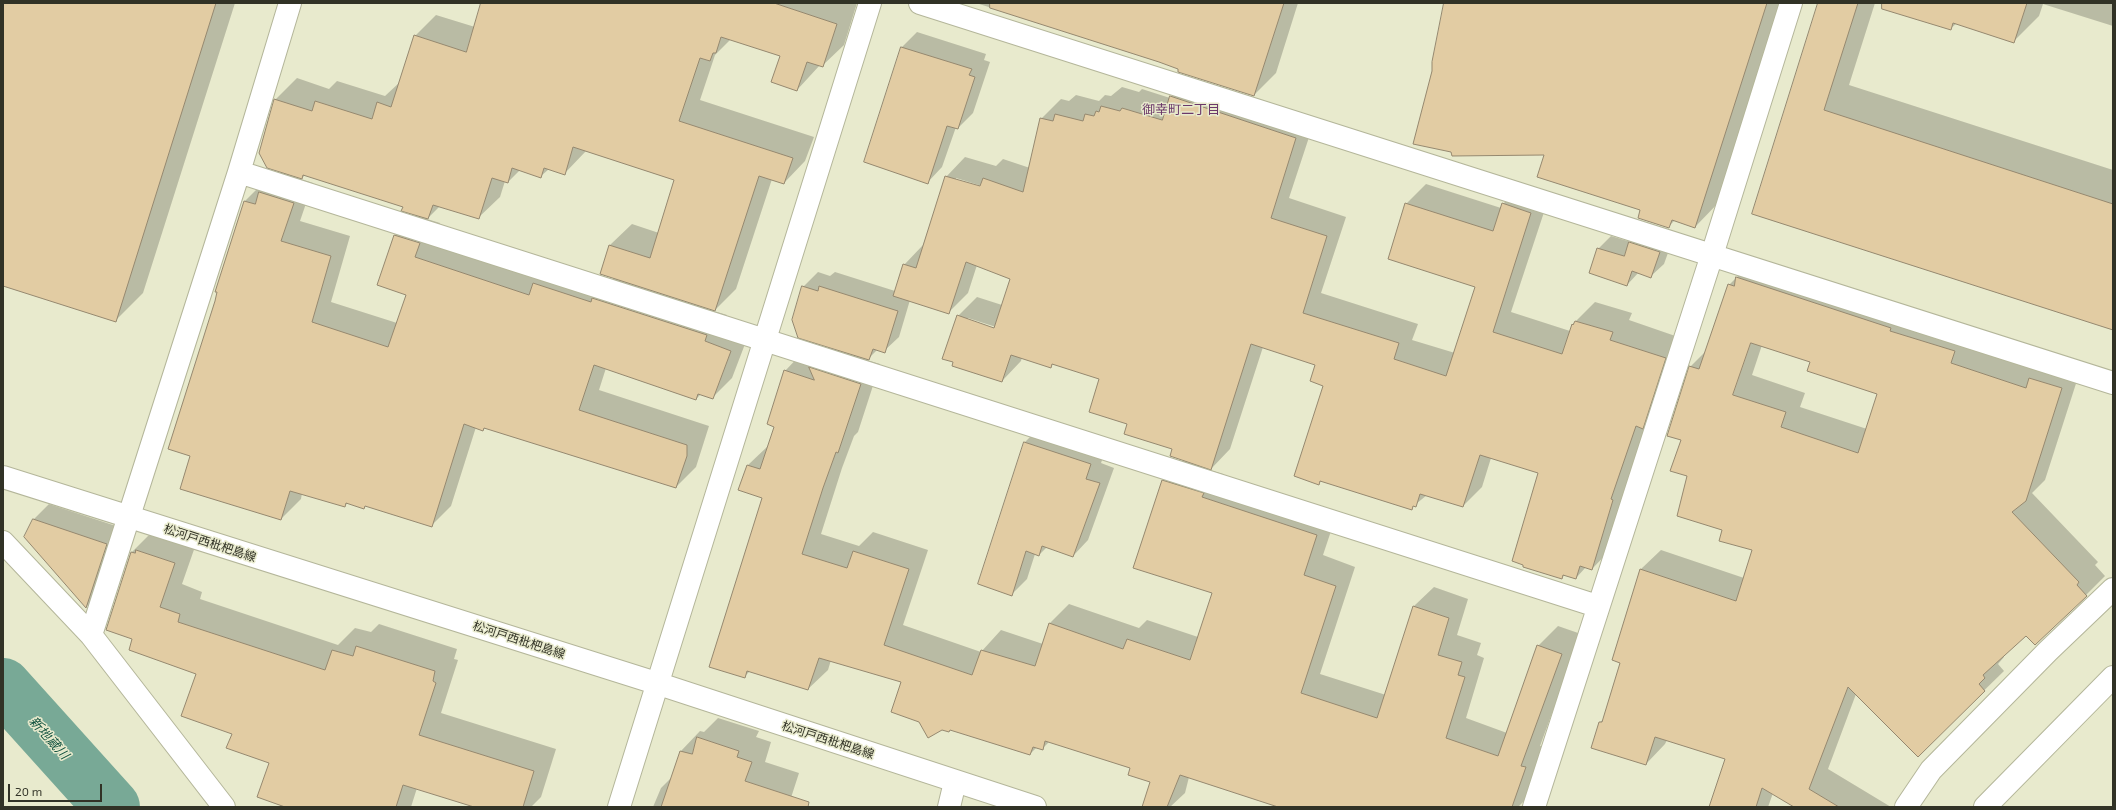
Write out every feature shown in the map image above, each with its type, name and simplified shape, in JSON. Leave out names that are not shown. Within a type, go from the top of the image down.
[{"type":"street","points":[[91,635],[239,172],[290,3]]},
{"type":"street","points":[[618,807],[870,3]]},
{"type":"street","points":[[920,3],[2113,383]]},
{"type":"street","points":[[1534,807],[1597,606],[1712,256],[1790,3]]},
{"type":"street","points":[[239,172],[1597,606]]},
{"type":"street","name":"松河戸西枇杷島線","points":[[3,477],[656,683],[1035,807]]},
{"type":"street","points":[[3,542],[91,635],[224,807]]},
{"type":"street","points":[[1906,807],[1931,770],[2048,651],[2113,589]]},
{"type":"street","points":[[1985,807],[2113,677]]},
{"type":"street","points":[[949,807],[955,782]]},
{"type":"building","points":[[3,3],[216,3],[116,322],[3,286]]},
{"type":"building","points":[[481,3],[774,3],[837,24],[823,67],[807,62],[797,91],[771,82],[780,56],[721,37],[716,53],[713,53],[710,61],[700,58],[679,121],[793,158],[784,184],[759,176],[715,311],[600,274],[609,245],[650,258],[674,180],[573,147],[565,175],[544,168],[541,178],[512,168],[508,183],[492,178],[479,219],[433,205],[428,219],[401,211],[403,207],[303,175],[302,179],[267,168],[259,153],[274,99],[312,111],[315,101],[372,119],[377,102],[391,107],[414,35],[466,52]]},
{"type":"building","points":[[990,3],[1284,3],[1254,96],[1178,72],[1178,69],[1159,62],[990,8]]},
{"type":"building","points":[[1444,3],[1767,3],[1695,228],[1672,220],[1669,228],[1638,218],[1640,210],[1537,177],[1544,155],[1452,156],[1451,152],[1413,144],[1432,71],[1432,62]]},
{"type":"building","points":[[1818,3],[1858,3],[1824,110],[2113,204],[2113,330],[1752,214]]},
{"type":"building","points":[[1882,3],[2027,3],[2014,43],[1953,23],[1951,30],[1882,9]]},
{"type":"building","points":[[901,47],[972,69],[969,75],[975,77],[958,129],[947,126],[928,184],[864,162]]},
{"type":"building","points":[[1170,96],[1296,138],[1271,218],[1327,236],[1303,313],[1399,343],[1394,359],[1446,376],[1475,287],[1388,259],[1405,203],[1493,231],[1502,203],[1531,213],[1493,332],[1562,354],[1572,324],[1573,325],[1575,321],[1613,332],[1610,340],[1666,358],[1643,429],[1636,426],[1611,499],[1613,500],[1592,570],[1580,566],[1576,579],[1563,575],[1562,579],[1523,567],[1523,565],[1512,561],[1538,473],[1480,455],[1463,507],[1420,494],[1416,507],[1413,506],[1412,510],[1320,481],[1319,485],[1294,476],[1323,386],[1310,381],[1315,365],[1251,344],[1211,470],[1170,456],[1172,449],[1124,434],[1127,424],[1089,412],[1099,379],[1052,364],[1051,368],[1011,355],[1002,382],[952,366],[953,362],[942,359],[957,315],[994,328],[1010,279],[966,262],[949,314],[893,296],[903,264],[916,268],[945,176],[980,186],[983,178],[1023,192],[1040,118],[1053,121],[1055,114],[1083,121],[1085,114],[1094,116],[1096,111],[1099,112],[1101,106],[1120,111],[1122,108],[1162,120]]},
{"type":"building","points":[[259,192],[294,203],[281,241],[331,256],[312,322],[388,347],[406,295],[377,285],[394,235],[420,243],[415,257],[529,295],[533,283],[591,302],[592,298],[707,335],[705,341],[731,351],[713,399],[698,394],[696,400],[594,365],[579,410],[687,445],[687,456],[676,488],[484,428],[483,431],[464,424],[432,527],[365,506],[364,509],[346,503],[345,507],[290,491],[281,520],[180,489],[190,456],[168,449],[215,301],[217,292],[215,292],[244,201],[255,204]]},
{"type":"building","points":[[1629,242],[1660,252],[1651,278],[1632,271],[1627,286],[1589,273],[1597,248],[1624,256]]},
{"type":"building","points":[[1736,277],[1891,328],[1890,331],[1955,351],[1951,363],[2026,388],[2029,378],[2062,388],[2026,501],[2012,512],[2079,582],[2077,585],[2087,596],[2035,645],[2026,636],[1983,675],[1985,678],[1979,684],[1985,691],[1918,757],[1848,687],[1809,789],[1839,807],[1794,807],[1762,788],[1756,807],[1709,807],[1725,759],[1655,737],[1646,765],[1591,748],[1599,722],[1602,722],[1620,663],[1612,660],[1640,569],[1736,601],[1752,550],[1719,541],[1722,530],[1677,516],[1687,476],[1670,471],[1681,440],[1667,436],[1689,366],[1699,369],[1728,284],[1734,286]],"holes":[[[1751,343],[1810,362],[1807,371],[1877,394],[1858,453],[1781,427],[1786,412],[1733,395]]]},
{"type":"building","points":[[802,286],[818,291],[819,286],[898,311],[885,353],[873,349],[869,360],[798,338],[792,320]]},
{"type":"building","points":[[809,367],[861,384],[838,453],[836,452],[823,488],[802,554],[847,568],[853,551],[909,569],[884,645],[972,675],[981,650],[1035,666],[1049,623],[1123,649],[1127,639],[1190,660],[1212,593],[1133,568],[1162,480],[1204,493],[1202,497],[1317,535],[1304,575],[1336,586],[1301,693],[1377,718],[1413,606],[1449,618],[1438,655],[1462,662],[1458,675],[1465,677],[1446,738],[1498,756],[1537,645],[1562,654],[1521,766],[1526,767],[1512,807],[1278,807],[1180,775],[1167,807],[1142,807],[1150,782],[1128,775],[1130,768],[1045,741],[1043,750],[1033,747],[1030,755],[950,730],[949,732],[942,730],[928,738],[919,722],[891,712],[901,682],[819,658],[808,690],[747,671],[745,678],[709,667],[762,498],[738,490],[747,465],[760,469],[774,427],[767,424],[784,370],[814,380]]},
{"type":"building","points":[[1024,442],[1091,464],[1086,479],[1100,483],[1073,557],[1042,546],[1039,556],[1026,551],[1012,596],[978,584]]},
{"type":"building","points":[[33,519],[107,544],[86,608],[24,537]]},
{"type":"building","points":[[136,550],[175,563],[160,607],[180,614],[178,622],[325,670],[332,650],[353,656],[356,646],[435,671],[433,681],[436,683],[419,735],[534,771],[523,807],[474,807],[403,785],[396,807],[285,807],[257,797],[269,763],[226,748],[232,734],[181,716],[196,674],[129,650],[132,639],[106,630],[131,552],[135,553]]},
{"type":"building","points":[[697,737],[739,751],[737,757],[752,762],[745,781],[809,802],[808,807],[661,807],[680,751],[692,754]]},
{"type":"waterway","name":"新地蔵川","points":[[3,686],[112,807]]},
{"type":"district","name":"御幸町二丁目","points":[[1181,110]]}]
